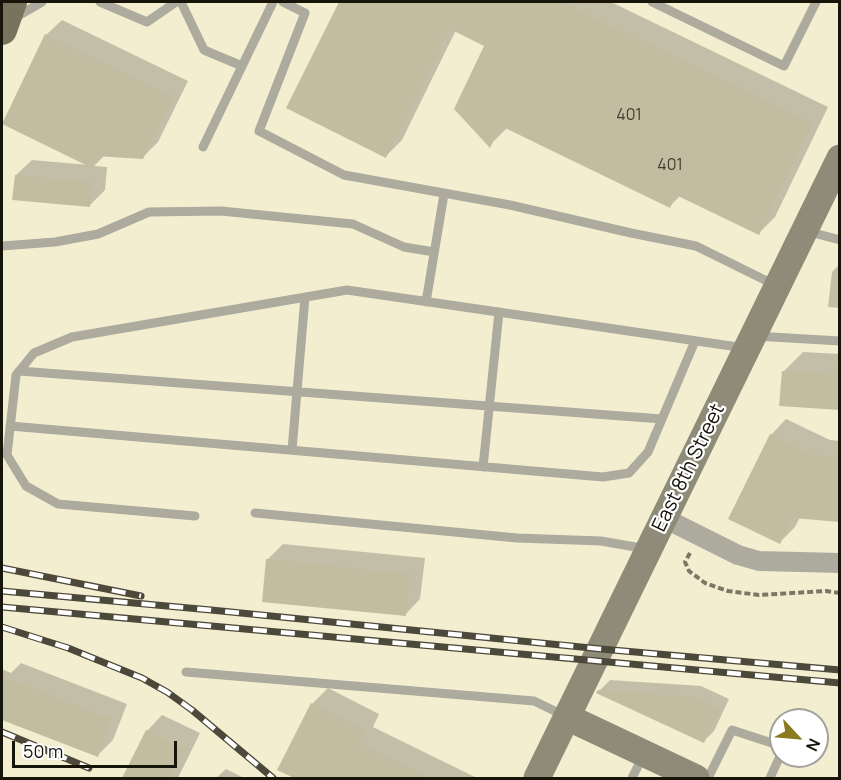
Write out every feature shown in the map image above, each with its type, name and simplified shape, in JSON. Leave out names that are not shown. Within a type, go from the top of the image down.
[{"type":"main road","points":[[2,28],[12,2]]},
{"type":"main road","name":"East 8th Street","points":[[537,778],[840,158]]},
{"type":"main road","points":[[567,717],[696,778]]},
{"type":"street","points":[[664,518],[738,555],[759,561],[840,563]]},
{"type":"lane","points":[[2,28],[42,2]]},
{"type":"lane","points":[[100,2],[147,22],[176,2]]},
{"type":"lane","points":[[181,2],[204,50],[242,66]]},
{"type":"lane","points":[[204,147],[273,2]]},
{"type":"lane","points":[[283,2],[306,13],[259,130],[344,175],[510,205],[696,246],[777,286]]},
{"type":"lane","points":[[652,2],[784,66],[815,4],[804,2]]},
{"type":"lane","points":[[426,302],[444,194]]},
{"type":"lane","points":[[2,246],[55,242],[98,234],[148,212],[221,212],[353,224],[404,247],[434,252]]},
{"type":"lane","points":[[804,231],[840,240]]},
{"type":"lane","points":[[195,516],[58,504],[26,486],[7,455],[16,375],[34,353],[72,337],[346,290],[695,341],[840,341]]},
{"type":"lane","points":[[292,450],[305,297]]},
{"type":"lane","points":[[483,467],[499,312]]},
{"type":"lane","points":[[10,426],[603,477],[629,473],[648,452],[695,341]]},
{"type":"lane","points":[[19,372],[662,419]]},
{"type":"lane","points":[[255,513],[517,538],[601,541],[649,549]]},
{"type":"lane","points":[[186,672],[534,701],[567,717]]},
{"type":"lane","points":[[708,778],[732,730],[769,742]]},
{"type":"lane","points":[[632,778],[644,753]]},
{"type":"path","points":[[699,536],[685,562],[689,571],[705,583],[728,591],[759,595],[826,591],[840,593]]},
{"type":"building","points":[[339,2],[562,2],[813,123],[759,235],[676,195],[670,208],[501,126],[490,148],[454,109],[484,46],[450,29],[386,158],[286,108]]},
{"type":"building","points":[[45,34],[174,97],[143,159],[95,156],[94,169],[2,124]]},
{"type":"building","points":[[15,175],[92,182],[90,207],[12,200]]},
{"type":"building","points":[[782,371],[840,375],[840,410],[779,406]]},
{"type":"building","points":[[770,434],[814,455],[840,457],[840,522],[793,518],[780,544],[728,519]]},
{"type":"building","points":[[266,559],[410,574],[406,616],[262,602]]},
{"type":"building","points":[[2,676],[112,719],[98,757],[2,720]]},
{"type":"building","points":[[598,690],[690,696],[720,709],[704,743],[596,693]]},
{"type":"building","points":[[311,703],[365,730],[359,743],[431,778],[294,778],[277,770]]},
{"type":"building","points":[[146,730],[185,749],[171,778],[122,778]]},
{"type":"railway","points":[[2,568],[141,596]]},
{"type":"railway","points":[[2,591],[840,670]]},
{"type":"railway","points":[[2,607],[840,683]]},
{"type":"railway","points":[[2,627],[68,648],[142,678],[192,710],[273,778]]},
{"type":"railway","points":[[2,732],[89,768]]}]
